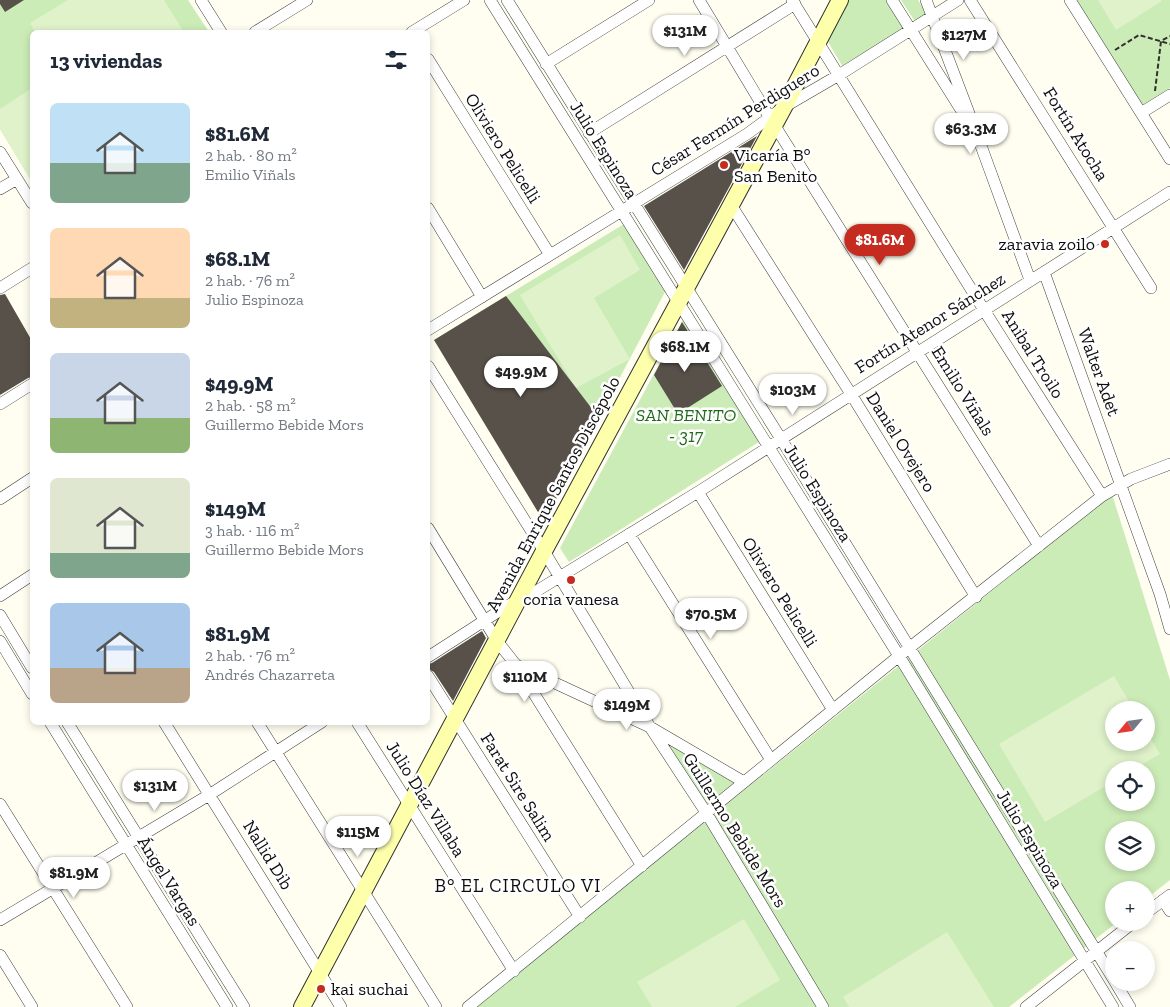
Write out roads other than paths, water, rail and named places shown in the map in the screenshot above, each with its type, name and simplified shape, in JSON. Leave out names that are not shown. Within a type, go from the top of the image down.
[{"type":"main road","name":"Avenida Enrique Santos Discépolo","points":[[302,1007],[544,551],[731,205],[772,121],[784,107],[840,0]]},
{"type":"street","points":[[201,0],[220,30]]},
{"type":"street","points":[[415,30],[464,0]]},
{"type":"street","name":"Julio Espinoza","points":[[490,0],[621,211],[682,295],[780,439],[1105,966]]},
{"type":"street","name":"Julio Espinoza","points":[[506,0],[633,204],[682,295],[769,447],[1113,1007]]},
{"type":"street","points":[[546,64],[649,0]]},
{"type":"street","name":"Emilio Viñals","points":[[699,0],[772,121],[1039,546]]},
{"type":"street","points":[[892,0],[976,132]]},
{"type":"street","points":[[926,0],[1030,280]]},
{"type":"street","name":"César Fermín Perdiguero","points":[[784,107],[839,76],[958,0]]},
{"type":"street","name":"Fortín Atocha","points":[[970,0],[1151,288]]},
{"type":"street","points":[[1070,0],[1170,159]]},
{"type":"street","points":[[258,30],[300,2]]},
{"type":"street","points":[[589,133],[728,46],[794,2]]},
{"type":"street","name":"Anibal Troilo","points":[[794,2],[984,310],[1102,496]]},
{"type":"street","name":"Oliviero Pelicelli","points":[[430,62],[550,255]]},
{"type":"street","points":[[1141,113],[1170,95]]},
{"type":"street","name":"César Fermín Perdiguero","points":[[430,329],[747,134],[772,121]]},
{"type":"street","points":[[0,152],[30,200]]},
{"type":"street","points":[[0,189],[17,179]]},
{"type":"street","name":"Fortín Atenor Sánchez","points":[[430,656],[698,492],[1170,192]]},
{"type":"street","name":"Daniel Ovejero","points":[[731,205],[976,596]]},
{"type":"street","points":[[430,211],[482,297]]},
{"type":"street","points":[[0,288],[30,269]]},
{"type":"street","name":"Walter Adet","points":[[1044,272],[1120,484],[1165,592],[1170,629]]},
{"type":"street","name":"Guillermo Bebide Mors","points":[[430,369],[560,576],[650,727],[707,814],[823,1007]]},
{"type":"street","points":[[0,404],[30,385]]},
{"type":"street","points":[[468,1007],[899,656],[1102,496],[1120,484],[1170,464]]},
{"type":"street","points":[[0,499],[30,479]]},
{"type":"street","name":"Oliviero Pelicelli","points":[[698,492],[833,710]]},
{"type":"street","points":[[430,531],[484,621],[516,665],[642,866]]},
{"type":"street","points":[[630,534],[771,760]]},
{"type":"street","points":[[0,596],[30,576]]},
{"type":"street","points":[[0,615],[30,665]]},
{"type":"street","points":[[0,641],[30,691]]},
{"type":"street","points":[[516,665],[650,727],[744,782]]},
{"type":"street","name":"Farat Sire Salim","points":[[430,679],[580,916]]},
{"type":"street","name":"Ángel Vargas","points":[[52,725],[227,1007]]},
{"type":"street","name":"Ángel Vargas","points":[[68,725],[244,1007]]},
{"type":"street","name":"Nallid Dib","points":[[166,725],[341,1007]]},
{"type":"street","points":[[259,725],[436,1007]]},
{"type":"street","points":[[0,920],[209,795],[317,725]]},
{"type":"street","name":"Julio Díaz Villaba","points":[[359,725],[514,970]]},
{"type":"street","points":[[0,804],[126,1007]]},
{"type":"street","points":[[1155,907],[1167,898],[1170,911]]},
{"type":"street","points":[[1026,1007],[1122,931]]},
{"type":"street","points":[[0,955],[32,1007]]},
{"type":"street","name":"Julio Espinoza","points":[[1120,991],[1130,1007]]},
{"type":"place","name":"Vicaría B° San Benito","points":[[724,165]]},
{"type":"place","name":"zaravia zoilo","points":[[1105,244]]},
{"type":"place","name":"coria vanesa","points":[[571,580]]},
{"type":"place","name":"kai suchai","points":[[321,989]]},
{"type":"district","name":"B° EL CIRCULO VI","points":[[518,885]]},
{"type":"park label","name":"SAN BENITO - 317","points":[[686,425]]}]
